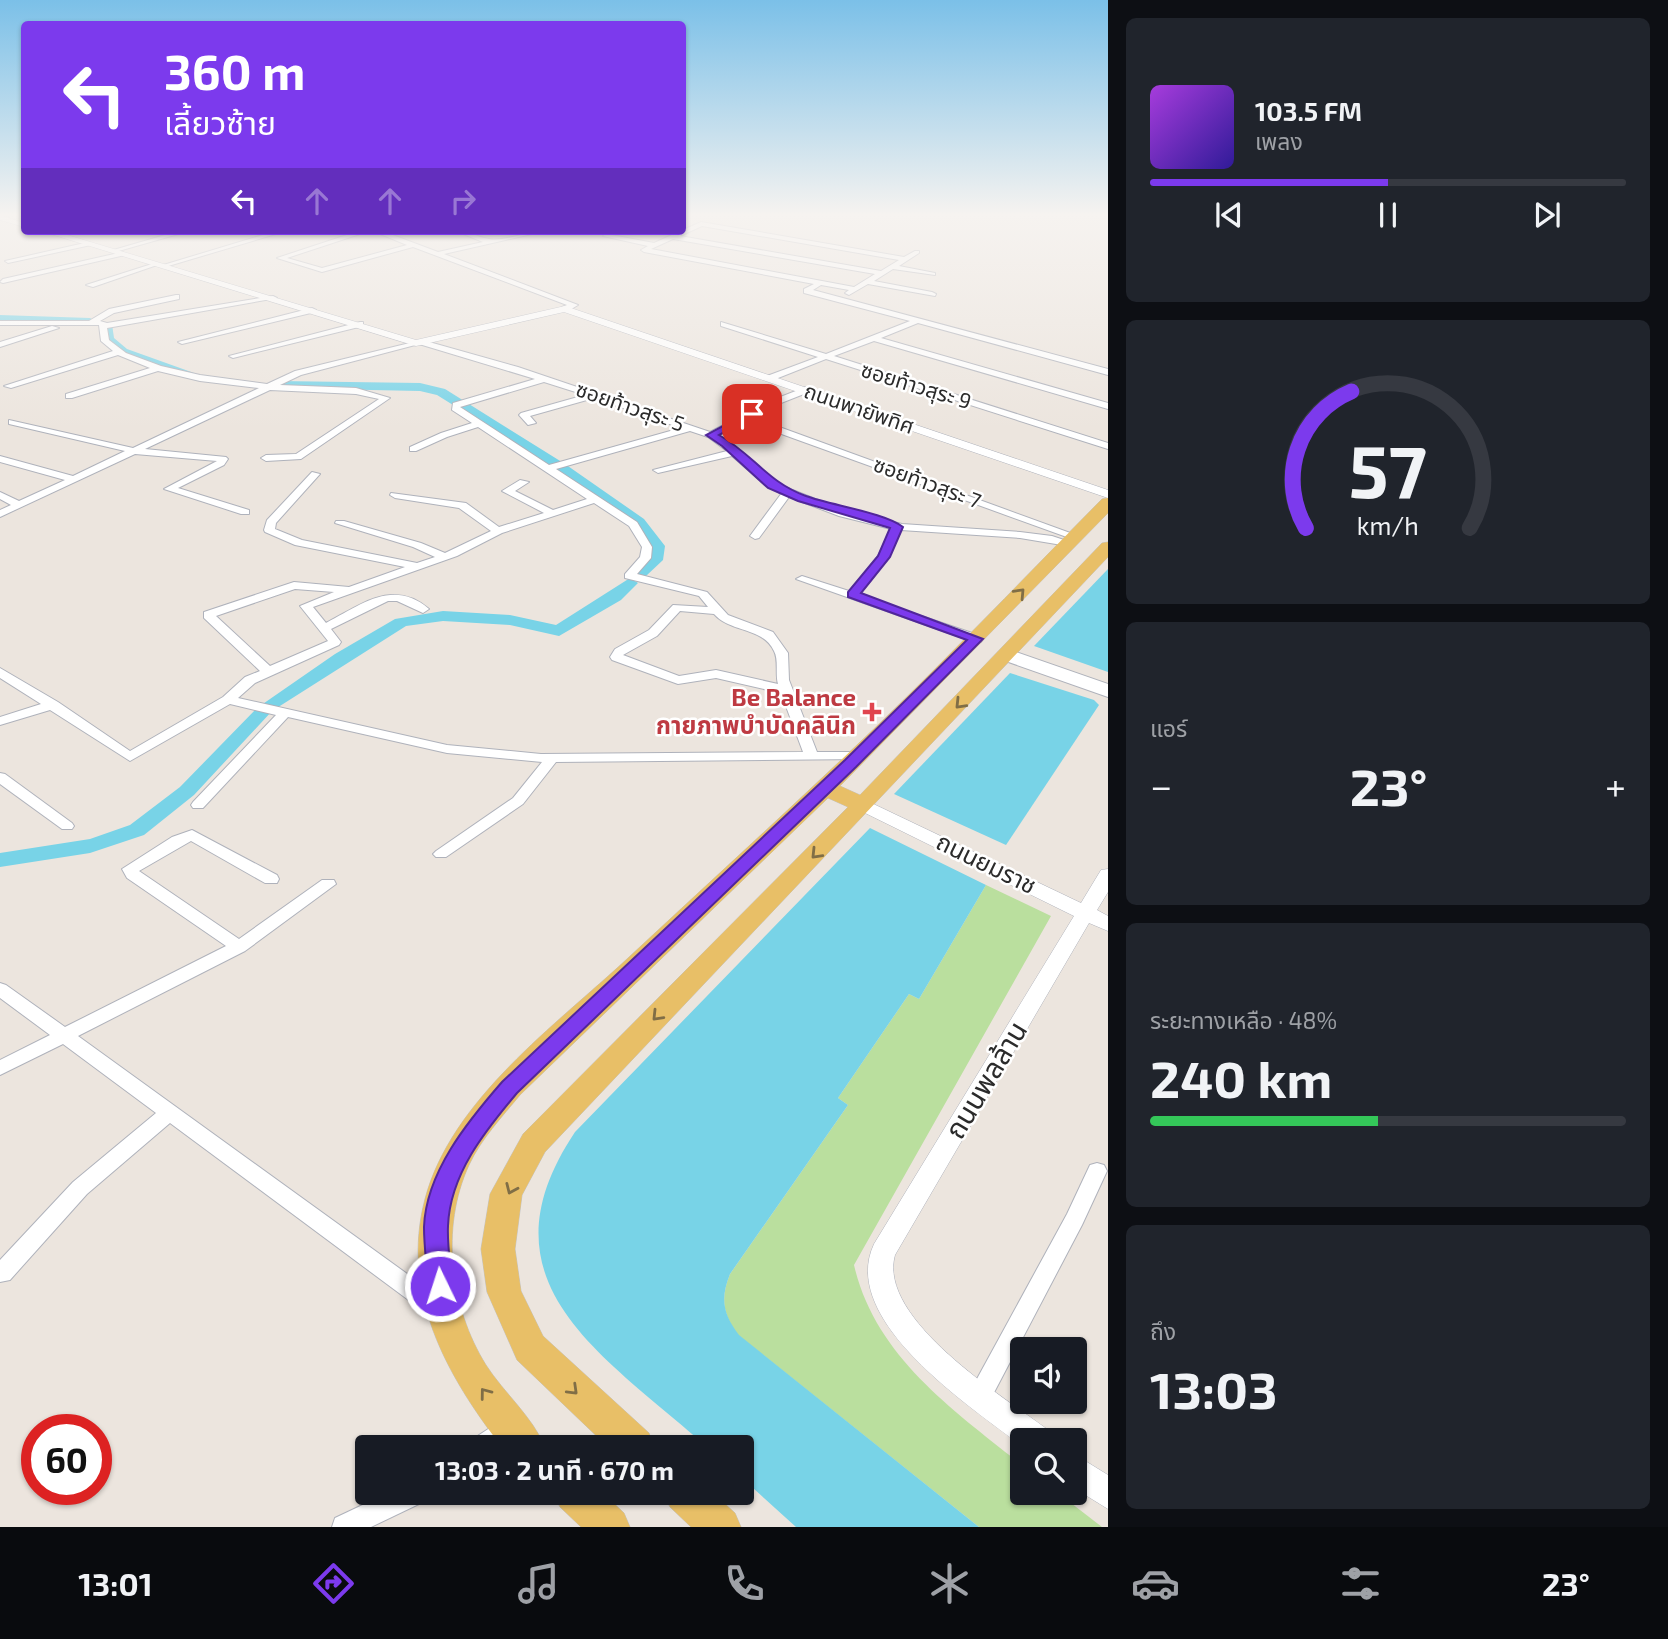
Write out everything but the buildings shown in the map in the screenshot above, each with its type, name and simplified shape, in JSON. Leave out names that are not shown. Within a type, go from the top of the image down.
[{"type":"main road","points":[[516,1435],[473,1378],[442,1312],[436,1225],[449,1175],[473,1129],[509,1087],[825,788],[975,641],[1108,503]]},
{"type":"main road","points":[[622,1435],[530,1348],[504,1292],[498,1249],[506,1195],[534,1143],[863,805],[1108,547]]},
{"type":"main road","points":[[975,641],[1108,691]]},
{"type":"main road","points":[[825,788],[863,805]]},
{"type":"main road","points":[[587,1505],[610,1527]]},
{"type":"main road","points":[[697,1505],[721,1527]]},
{"type":"street","points":[[232,286],[419,342]]},
{"type":"street","points":[[0,514],[298,373],[574,305],[524,286]]},
{"type":"street","points":[[814,286],[807,291],[1108,372]]},
{"type":"street","points":[[842,286],[855,289]]},
{"type":"street","points":[[839,299],[860,286]]},
{"type":"street","points":[[890,286],[932,294]]},
{"type":"street","points":[[90,323],[112,311],[176,297]]},
{"type":"street","points":[[0,323],[104,325],[272,298]]},
{"type":"street","name":"ถนนพายัพทิศ","points":[[565,309],[1108,494]]},
{"type":"street","points":[[182,342],[312,310]]},
{"type":"street","points":[[770,378],[920,320]]},
{"type":"street","points":[[0,345],[69,323]]},
{"type":"street","points":[[233,356],[360,324]]},
{"type":"street","name":"ซอยท้าวสุระ 9","points":[[724,324],[1108,446]]},
{"type":"street","points":[[104,325],[105,341],[120,352],[158,368],[268,387],[356,391],[386,398],[298,457],[266,458]]},
{"type":"street","points":[[873,338],[1108,406]]},
{"type":"street","name":"ซอยท้าวสุระ 5","points":[[419,342],[544,378],[711,435],[772,485],[787,493],[897,527],[1018,533],[1071,540]]},
{"type":"street","points":[[8,386],[120,352]]},
{"type":"street","points":[[69,396],[158,368]]},
{"type":"street","points":[[544,378],[456,405],[455,408],[633,524],[647,547],[645,558],[629,576],[703,594],[724,618],[769,635],[782,653],[787,690],[811,755]]},
{"type":"street","points":[[711,435],[773,403],[806,390]]},
{"type":"street","points":[[531,423],[524,415],[596,395]]},
{"type":"street","points":[[12,422],[135,451],[224,459],[170,489],[244,512]]},
{"type":"street","points":[[413,449],[444,435],[478,425]]},
{"type":"street","points":[[550,468],[690,428]]},
{"type":"street","name":"ซอยท้าวสุระ 7","points":[[779,429],[1071,540]]},
{"type":"street","points":[[658,470],[735,452]]},
{"type":"street","points":[[0,459],[74,479]]},
{"type":"street","points":[[315,474],[271,522],[269,530],[299,543],[417,566]]},
{"type":"street","points":[[524,482],[507,491],[554,514]]},
{"type":"street","points":[[755,536],[787,493]]},
{"type":"street","points":[[0,495],[19,505]]},
{"type":"street","points":[[395,495],[463,505],[498,531]]},
{"type":"street","points":[[0,671],[130,757],[228,701],[250,680],[335,642],[306,606],[444,556],[498,531],[597,499]]},
{"type":"street","points":[[340,523],[417,545],[444,556]]},
{"type":"street","points":[[853,594],[883,557],[897,527]]},
{"type":"street","points":[[802,579],[853,594],[975,641]]},
{"type":"street","points":[[269,672],[208,616],[294,585],[349,591]]},
{"type":"street","points":[[324,628],[386,597],[399,598],[423,609]]},
{"type":"street","points":[[716,611],[677,607],[653,633],[619,652],[616,657],[678,680],[716,674],[787,690]]},
{"type":"street","points":[[228,701],[447,749],[553,757],[858,756]]},
{"type":"street","points":[[0,721],[53,705]]},
{"type":"street","points":[[198,805],[284,714]]},
{"type":"street","points":[[442,854],[518,800],[553,757]]},
{"type":"street","points":[[0,777],[67,826]]},
{"type":"street","name":"ถนนยมราช","points":[[863,805],[1108,924]]},
{"type":"street","points":[[239,947],[133,874],[130,869],[177,840],[192,835],[271,879]]},
{"type":"street","name":"ถนนพลล้าน","points":[[980,1396],[909,1334],[894,1314],[878,1271],[883,1252],[1108,875]]},
{"type":"street","points":[[0,1068],[158,991],[239,947],[328,884]]},
{"type":"street","points":[[0,989],[442,1312]]},
{"type":"street","points":[[2,1273],[80,1188],[169,1113]]},
{"type":"street","points":[[1022,1428],[980,1396],[1075,1219],[1097,1171]]},
{"type":"street","points":[[1087,1479],[1108,1494]]},
{"type":"street","points":[[344,1527],[389,1505]]},
{"type":"green space","points":[[986,885],[1051,916],[854,1265],[864,1297],[879,1327],[898,1354],[944,1402],[1010,1455],[1010,1505],[1074,1505],[1102,1527],[979,1527],[738,1335],[726,1313],[724,1299],[730,1274],[848,1105],[838,1098],[909,994],[919,999]]},
{"type":"water","points":[[1108,569],[1108,672],[1034,646]]},
{"type":"water","points":[[1010,673],[1094,700],[1099,705],[1006,845],[894,794]]},
{"type":"water","points":[[870,828],[986,885],[919,999],[909,994],[838,1098],[848,1105],[730,1274],[724,1299],[726,1313],[739,1335],[979,1527],[796,1527],[754,1489],[754,1435],[693,1435],[593,1347],[564,1312],[545,1274],[539,1232],[547,1185],[575,1132]]},
{"type":"waterway","points":[[0,318],[90,321]]},
{"type":"waterway","points":[[108,326],[109,339],[123,351],[188,373]]},
{"type":"waterway","points":[[278,385],[420,387],[441,392],[456,402]]},
{"type":"waterway","points":[[462,406],[555,464]]},
{"type":"waterway","points":[[560,467],[639,522],[658,546],[655,560],[641,573]]},
{"type":"waterway","points":[[271,706],[341,658],[401,622],[443,616],[510,620],[559,631],[615,597],[630,583]]},
{"type":"waterway","points":[[0,860],[90,846],[137,830],[187,791],[263,712]]},
{"type":"place","name":"Be Balance กายภาพบำบัดคลินิก","points":[[872,712]]},
{"type":"route","points":[[440,1286],[436,1225],[449,1175],[473,1129],[509,1087],[851,764],[976,639],[853,594],[874,571],[888,550],[897,527],[787,493],[772,485],[726,444],[711,435],[752,414]]}]
